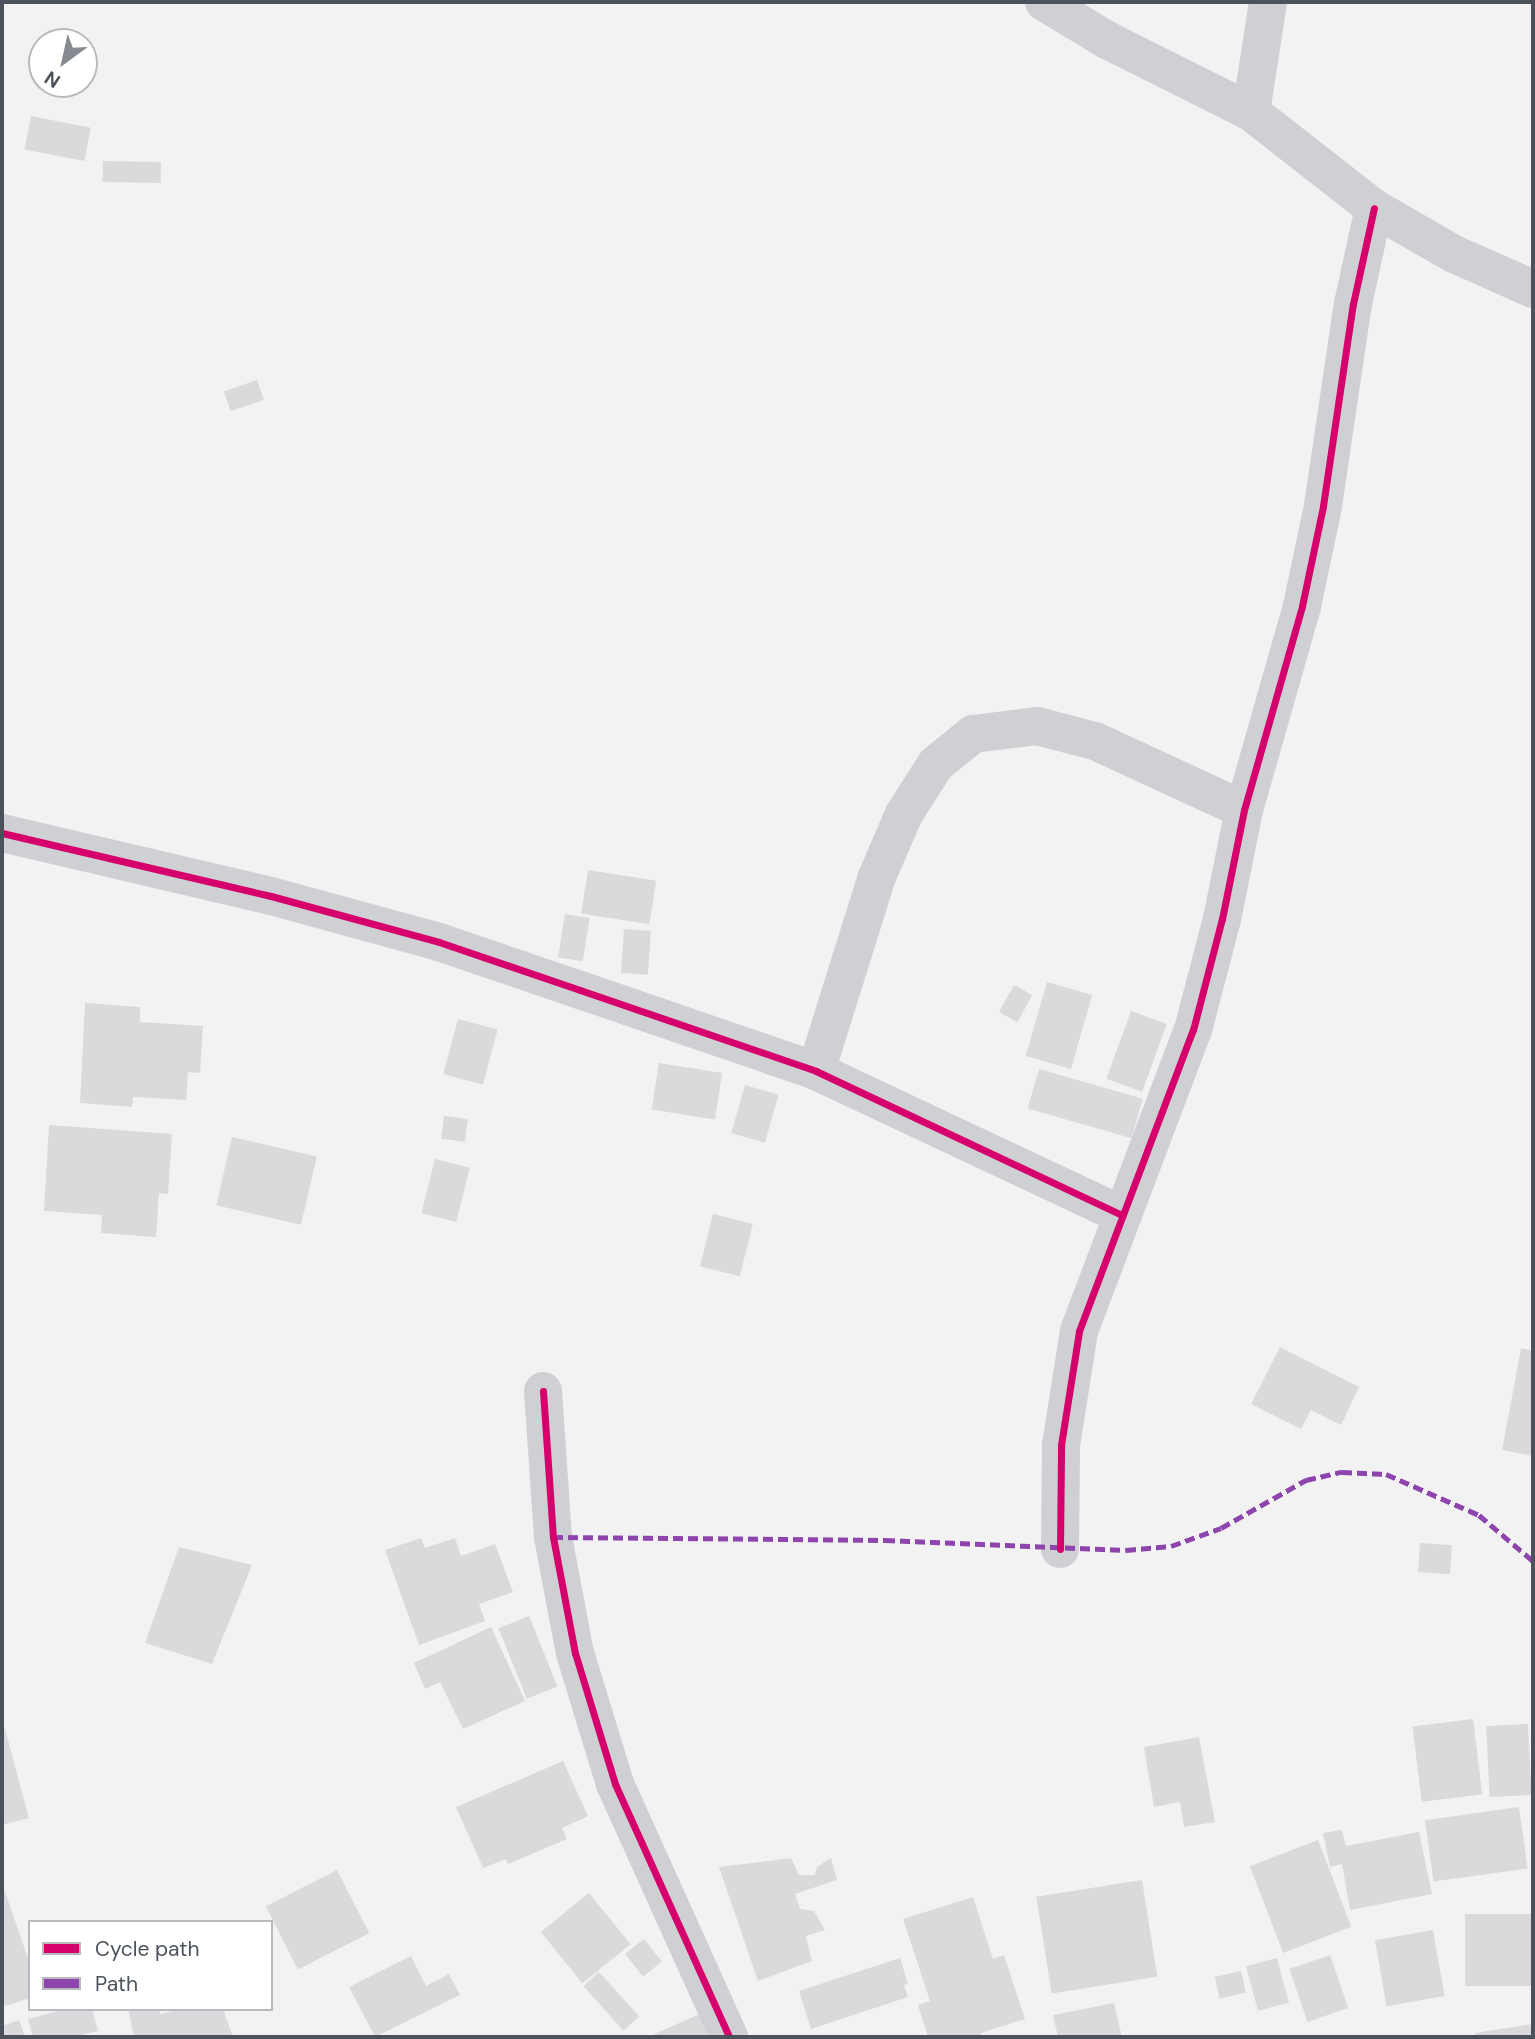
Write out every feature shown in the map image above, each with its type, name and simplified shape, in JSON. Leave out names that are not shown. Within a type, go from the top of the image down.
[{"type":"street","points":[[1044,2],[1107,40],[1251,112],[1374,208],[1454,254],[1533,289]]},
{"type":"street","points":[[1251,112],[1268,2]]},
{"type":"street","points":[[1060,1549],[1061,1445],[1079,1331],[1121,1214],[1193,1030],[1222,919],[1244,810],[1302,606],[1323,506],[1353,304],[1374,208]]},
{"type":"street","points":[[816,1071],[876,879],[904,814],[936,764],[973,734],[1037,726],[1095,741],[1244,810]]},
{"type":"street","points":[[2,833],[271,896],[439,942],[816,1071],[1121,1214]]},
{"type":"street","points":[[543,1391],[552,1537],[575,1653],[615,1784],[729,2037]]},
{"type":"building","points":[[31,116],[91,128],[84,161],[25,149]]},
{"type":"building","points":[[103,161],[161,162],[161,183],[103,182]]},
{"type":"building","points":[[257,380],[264,400],[231,411],[224,391]]},
{"type":"building","points":[[588,870],[656,881],[649,924],[581,913]]},
{"type":"building","points":[[565,914],[590,918],[583,961],[558,957]]},
{"type":"building","points":[[624,929],[651,931],[648,975],[621,973]]},
{"type":"building","points":[[1047,982],[1092,995],[1071,1069],[1026,1056]]},
{"type":"building","points":[[1014,985],[1032,995],[1017,1022],[999,1012]]},
{"type":"building","points":[[85,1003],[140,1007],[140,1022],[203,1026],[200,1073],[188,1072],[186,1100],[133,1097],[132,1107],[80,1103]]},
{"type":"building","points":[[1131,1011],[1167,1024],[1142,1092],[1106,1079]]},
{"type":"building","points":[[458,1019],[498,1030],[483,1085],[443,1074]]},
{"type":"building","points":[[659,1063],[722,1073],[715,1119],[652,1109]]},
{"type":"building","points":[[1039,1069],[1143,1099],[1132,1138],[1028,1108]]},
{"type":"building","points":[[745,1085],[779,1095],[765,1143],[731,1133]]},
{"type":"building","points":[[444,1116],[468,1119],[465,1142],[441,1139]]},
{"type":"building","points":[[49,1125],[172,1134],[168,1194],[159,1193],[156,1237],[101,1233],[102,1215],[44,1211]]},
{"type":"building","points":[[232,1137],[317,1157],[301,1225],[216,1205]]},
{"type":"building","points":[[435,1159],[470,1168],[456,1222],[421,1213]]},
{"type":"building","points":[[713,1214],[753,1224],[740,1276],[700,1266]]},
{"type":"building","points":[[1280,1347],[1359,1387],[1341,1425],[1311,1410],[1301,1429],[1251,1404]]},
{"type":"building","points":[[1521,1348],[1533,1351],[1533,1456],[1502,1450]]},
{"type":"building","points":[[421,1538],[425,1548],[455,1538],[461,1556],[495,1544],[513,1592],[479,1604],[485,1621],[419,1645],[385,1550]]},
{"type":"building","points":[[1420,1543],[1452,1545],[1450,1574],[1418,1572]]},
{"type":"building","points":[[179,1547],[252,1565],[212,1664],[145,1643]]},
{"type":"building","points":[[529,1616],[557,1686],[527,1699],[498,1628]]},
{"type":"building","points":[[491,1627],[525,1701],[463,1729],[440,1682],[425,1689],[414,1663]]},
{"type":"building","points":[[2,1718],[29,1818],[2,1825]]},
{"type":"building","points":[[1473,1719],[1482,1794],[1422,1802],[1412,1726]]},
{"type":"building","points":[[1528,1724],[1532,1795],[1490,1797],[1486,1726]]},
{"type":"building","points":[[1199,1737],[1215,1822],[1184,1827],[1180,1802],[1154,1807],[1144,1747]]},
{"type":"building","points":[[563,1761],[588,1816],[562,1828],[567,1839],[508,1864],[506,1859],[483,1868],[456,1807]]},
{"type":"building","points":[[1519,1807],[1528,1868],[1434,1882],[1425,1820]]},
{"type":"building","points":[[1342,1830],[1346,1846],[1419,1832],[1432,1894],[1350,1910],[1342,1864],[1330,1867],[1323,1833]]},
{"type":"building","points":[[1318,1840],[1351,1927],[1283,1953],[1250,1866]]},
{"type":"building","points":[[791,1858],[799,1875],[815,1875],[817,1867],[831,1858],[837,1880],[795,1894],[800,1909],[814,1911],[825,1930],[806,1936],[812,1961],[758,1981],[719,1867]]},
{"type":"building","points":[[337,1870],[369,1933],[298,1970],[266,1906]]},
{"type":"building","points":[[1142,1880],[1157,1977],[1052,1994],[1036,1897]]},
{"type":"building","points":[[2,1883],[28,1958],[28,1999],[2,2007]]},
{"type":"building","points":[[589,1893],[631,1944],[582,1983],[541,1932]]},
{"type":"building","points":[[973,1897],[993,1959],[1004,1955],[1025,2019],[981,2033],[982,2037],[928,2037],[918,2005],[930,2001],[903,1919]]},
{"type":"building","points":[[1465,1914],[1533,1914],[1533,1986],[1465,1986]]},
{"type":"building","points":[[1433,1930],[1445,1996],[1387,2006],[1375,1940]]},
{"type":"building","points":[[644,1939],[662,1962],[643,1977],[625,1954]]},
{"type":"building","points":[[1330,1955],[1348,2008],[1308,2022],[1289,1969]]},
{"type":"building","points":[[411,1956],[426,1986],[449,1974],[460,1995],[375,2037],[349,1987]]},
{"type":"building","points":[[900,1958],[908,1984],[904,1985],[908,1997],[811,2029],[799,1991]]},
{"type":"building","points":[[1277,1958],[1289,2002],[1258,2011],[1246,1966]]},
{"type":"building","points":[[1241,1971],[1246,1992],[1220,1999],[1215,1977]]},
{"type":"building","points":[[599,1972],[639,2017],[624,2031],[583,1986]]},
{"type":"building","points":[[1114,2003],[1122,2037],[1058,2037],[1053,2015]]},
{"type":"building","points":[[58,2011],[93,2011],[98,2031],[73,2037],[33,2037],[28,2019]]},
{"type":"building","points":[[128,2011],[159,2011],[160,2014],[173,2011],[224,2011],[233,2037],[134,2037]]},
{"type":"building","points":[[702,2013],[713,2037],[648,2037]]},
{"type":"building","points":[[19,2020],[25,2037],[2,2037],[2,2026]]},
{"type":"building","points":[[1533,2024],[1533,2037],[1475,2037],[1475,2033]]},
{"type":"marked path","points":[[553,1537],[885,1540],[1126,1550],[1171,1546],[1221,1528],[1306,1480],[1342,1472],[1386,1474],[1479,1515],[1533,1561]]},
{"type":"cycle path","points":[[1060,1549],[1061,1445],[1079,1331],[1193,1030],[1222,919],[1244,810],[1302,606],[1323,506],[1353,304],[1374,208]]},
{"type":"cycle path","points":[[2,833],[271,896],[439,942],[580,990],[816,1071],[1120,1214]]},
{"type":"cycle path","points":[[543,1391],[553,1537],[575,1653],[615,1784],[729,2037]]}]
